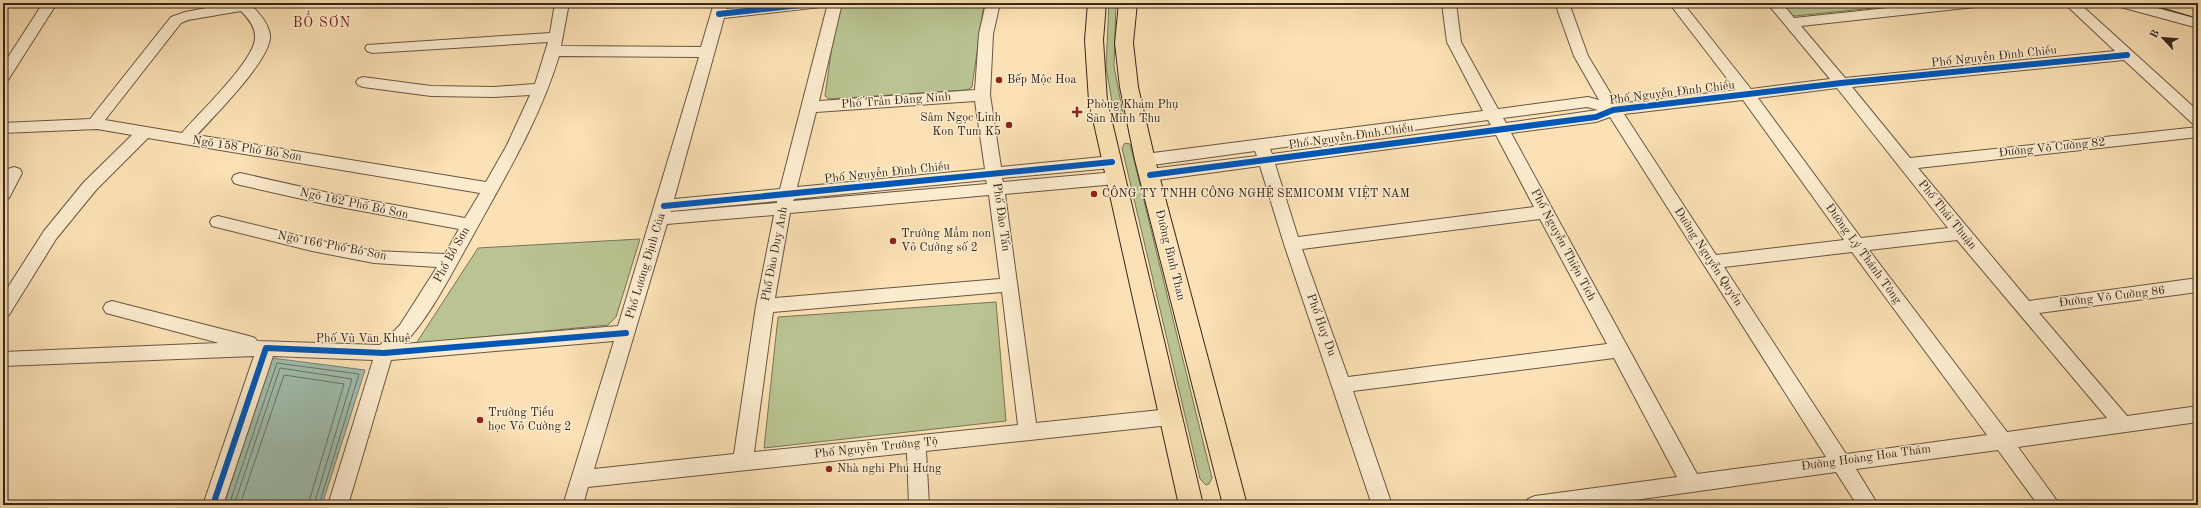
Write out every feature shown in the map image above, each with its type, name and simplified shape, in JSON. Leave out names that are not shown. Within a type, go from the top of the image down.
[{"type":"highway","points":[[2167,3],[2198,12]]},
{"type":"main road","points":[[1097,3],[1093,38],[1094,69],[1106,134],[1191,505]]},
{"type":"main road","name":"Đường Bình Than","points":[[1128,3],[1124,43],[1125,58],[1139,131],[1147,167],[1235,505]]},
{"type":"main road","points":[[1106,134],[1139,131]]},
{"type":"street","points":[[3,77],[50,3]]},
{"type":"street","name":"Phố Bồ Sơn","points":[[338,505],[384,353],[406,330],[433,290],[468,225],[491,189],[514,145],[540,89],[555,44],[562,3]]},
{"type":"street","points":[[720,9],[820,3]]},
{"type":"street","name":"Phố Đào Duy Anh","points":[[743,462],[765,306],[785,201],[810,107],[835,3]]},
{"type":"street","name":"Phố Đào Tấn","points":[[993,3],[986,34],[982,95],[996,181],[1028,432]]},
{"type":"street","name":"Phố Nguyễn Thiện Tích","points":[[1448,3],[1454,42],[1618,350],[1691,483]]},
{"type":"street","name":"Đường Nguyễn Quyền","points":[[1562,3],[1581,56],[1613,110],[1868,505]]},
{"type":"street","name":"Đường Lý Thánh Tông","points":[[1676,3],[1748,94],[1857,246],[2050,505]]},
{"type":"street","name":"Phố Thái Thuận","points":[[1774,3],[1841,83],[1961,233],[2123,424]]},
{"type":"street","points":[[1791,23],[1975,3]]},
{"type":"street","points":[[2071,3],[2198,120]]},
{"type":"street","points":[[2122,3],[2198,24]]},
{"type":"street","points":[[94,124],[176,20],[185,16],[236,8],[242,4],[252,12],[261,28],[262,42],[247,67],[185,139]]},
{"type":"street","name":"Phố Lương Định Của","points":[[574,505],[662,213],[720,9]]},
{"type":"street","points":[[372,48],[555,44],[707,52]]},
{"type":"street","name":"Phố Nguyễn Đình Chiểu","points":[[1147,167],[1495,121],[1596,117],[1613,110],[1841,83],[2127,55]]},
{"type":"street","points":[[363,82],[431,91],[494,92],[540,89]]},
{"type":"street","name":"Phố Trần Đăng Ninh","points":[[810,107],[982,95]]},
{"type":"street","name":"Ngõ 158 Phố Bồ Sơn","points":[[3,128],[94,124],[491,189]]},
{"type":"street","points":[[3,310],[50,235],[90,186],[144,132]]},
{"type":"street","name":"Đường Võ Cường 82","points":[[1906,164],[2198,132]]},
{"type":"street","name":"Phố Huy Du","points":[[1264,152],[1292,244],[1342,385],[1382,505]]},
{"type":"street","name":"Phố Nguyễn Đình Chiểu","points":[[662,213],[1114,170]]},
{"type":"street","points":[[3,194],[14,173]]},
{"type":"street","name":"Ngõ 162 Phố Bồ Sơn","points":[[240,179],[336,200],[468,225]]},
{"type":"street","points":[[1292,244],[1545,212]]},
{"type":"street","name":"Ngõ 166 Phố Bồ Sơn","points":[[218,222],[312,245],[374,256],[448,261]]},
{"type":"street","points":[[1712,262],[1961,233]]},
{"type":"street","points":[[765,306],[1010,285]]},
{"type":"street","name":"Đường Võ Cường 86","points":[[2026,308],[2198,286]]},
{"type":"street","points":[[112,308],[266,348]]},
{"type":"street","name":"Phố Vũ Văn Khuê","points":[[266,348],[384,353],[626,333]]},
{"type":"street","points":[[3,359],[266,348]]},
{"type":"street","points":[[213,505],[266,348]]},
{"type":"street","points":[[1342,385],[1618,350]]},
{"type":"street","name":"Đường Hoàng Hoa Thám","points":[[1535,505],[2198,414]]},
{"type":"street","name":"Phố Nguyễn Trường Tộ","points":[[581,479],[1170,417]]},
{"type":"street","points":[[916,444],[919,505]]},
{"type":"green space","points":[[984,3],[972,87],[967,90],[829,99],[825,96],[837,10],[846,4]]},
{"type":"green space","points":[[1109,3],[1116,3],[1114,66],[1124,119],[1122,123],[1115,119],[1106,67]]},
{"type":"green space","points":[[1781,3],[1922,3],[1795,16],[1790,15]]},
{"type":"green space","points":[[1125,143],[1130,144],[1212,478],[1209,484],[1206,485],[1200,479],[1122,148]]},
{"type":"green space","points":[[640,239],[616,317],[608,325],[420,343],[417,342],[478,248]]},
{"type":"green space","points":[[996,302],[1006,421],[764,448],[778,317]]},
{"type":"water","points":[[272,358],[365,370],[322,505],[224,505]]},
{"type":"cycle path","points":[[719,14],[820,3]]},
{"type":"cycle path","points":[[1150,175],[1596,117],[1613,110],[1841,83],[2127,55]]},
{"type":"cycle path","points":[[664,206],[1112,162]]},
{"type":"cycle path","points":[[213,505],[266,348],[384,353],[626,333]]},
{"type":"place","name":"Bếp Mộc Hoa","points":[[999,80]]},
{"type":"place","name":"Phòng Khám Phụ Sản Minh Thu","points":[[1077,112]]},
{"type":"place","name":"Sâm Ngọc Linh Kon Tum K5","points":[[1009,125]]},
{"type":"place","name":"CÔNG TY TNHH CÔNG NGHỆ SEMICOMM VIỆT NAM","points":[[1094,194]]},
{"type":"place","name":"Trường Mầm non Võ Cường số 2","points":[[893,241]]},
{"type":"place","name":"Trường Tiểu học Võ Cường 2","points":[[480,420]]},
{"type":"place","name":"Nhà nghỉ Phú Hưng","points":[[829,469]]},
{"type":"district","name":"BỒ SƠN","points":[[322,23]]}]
